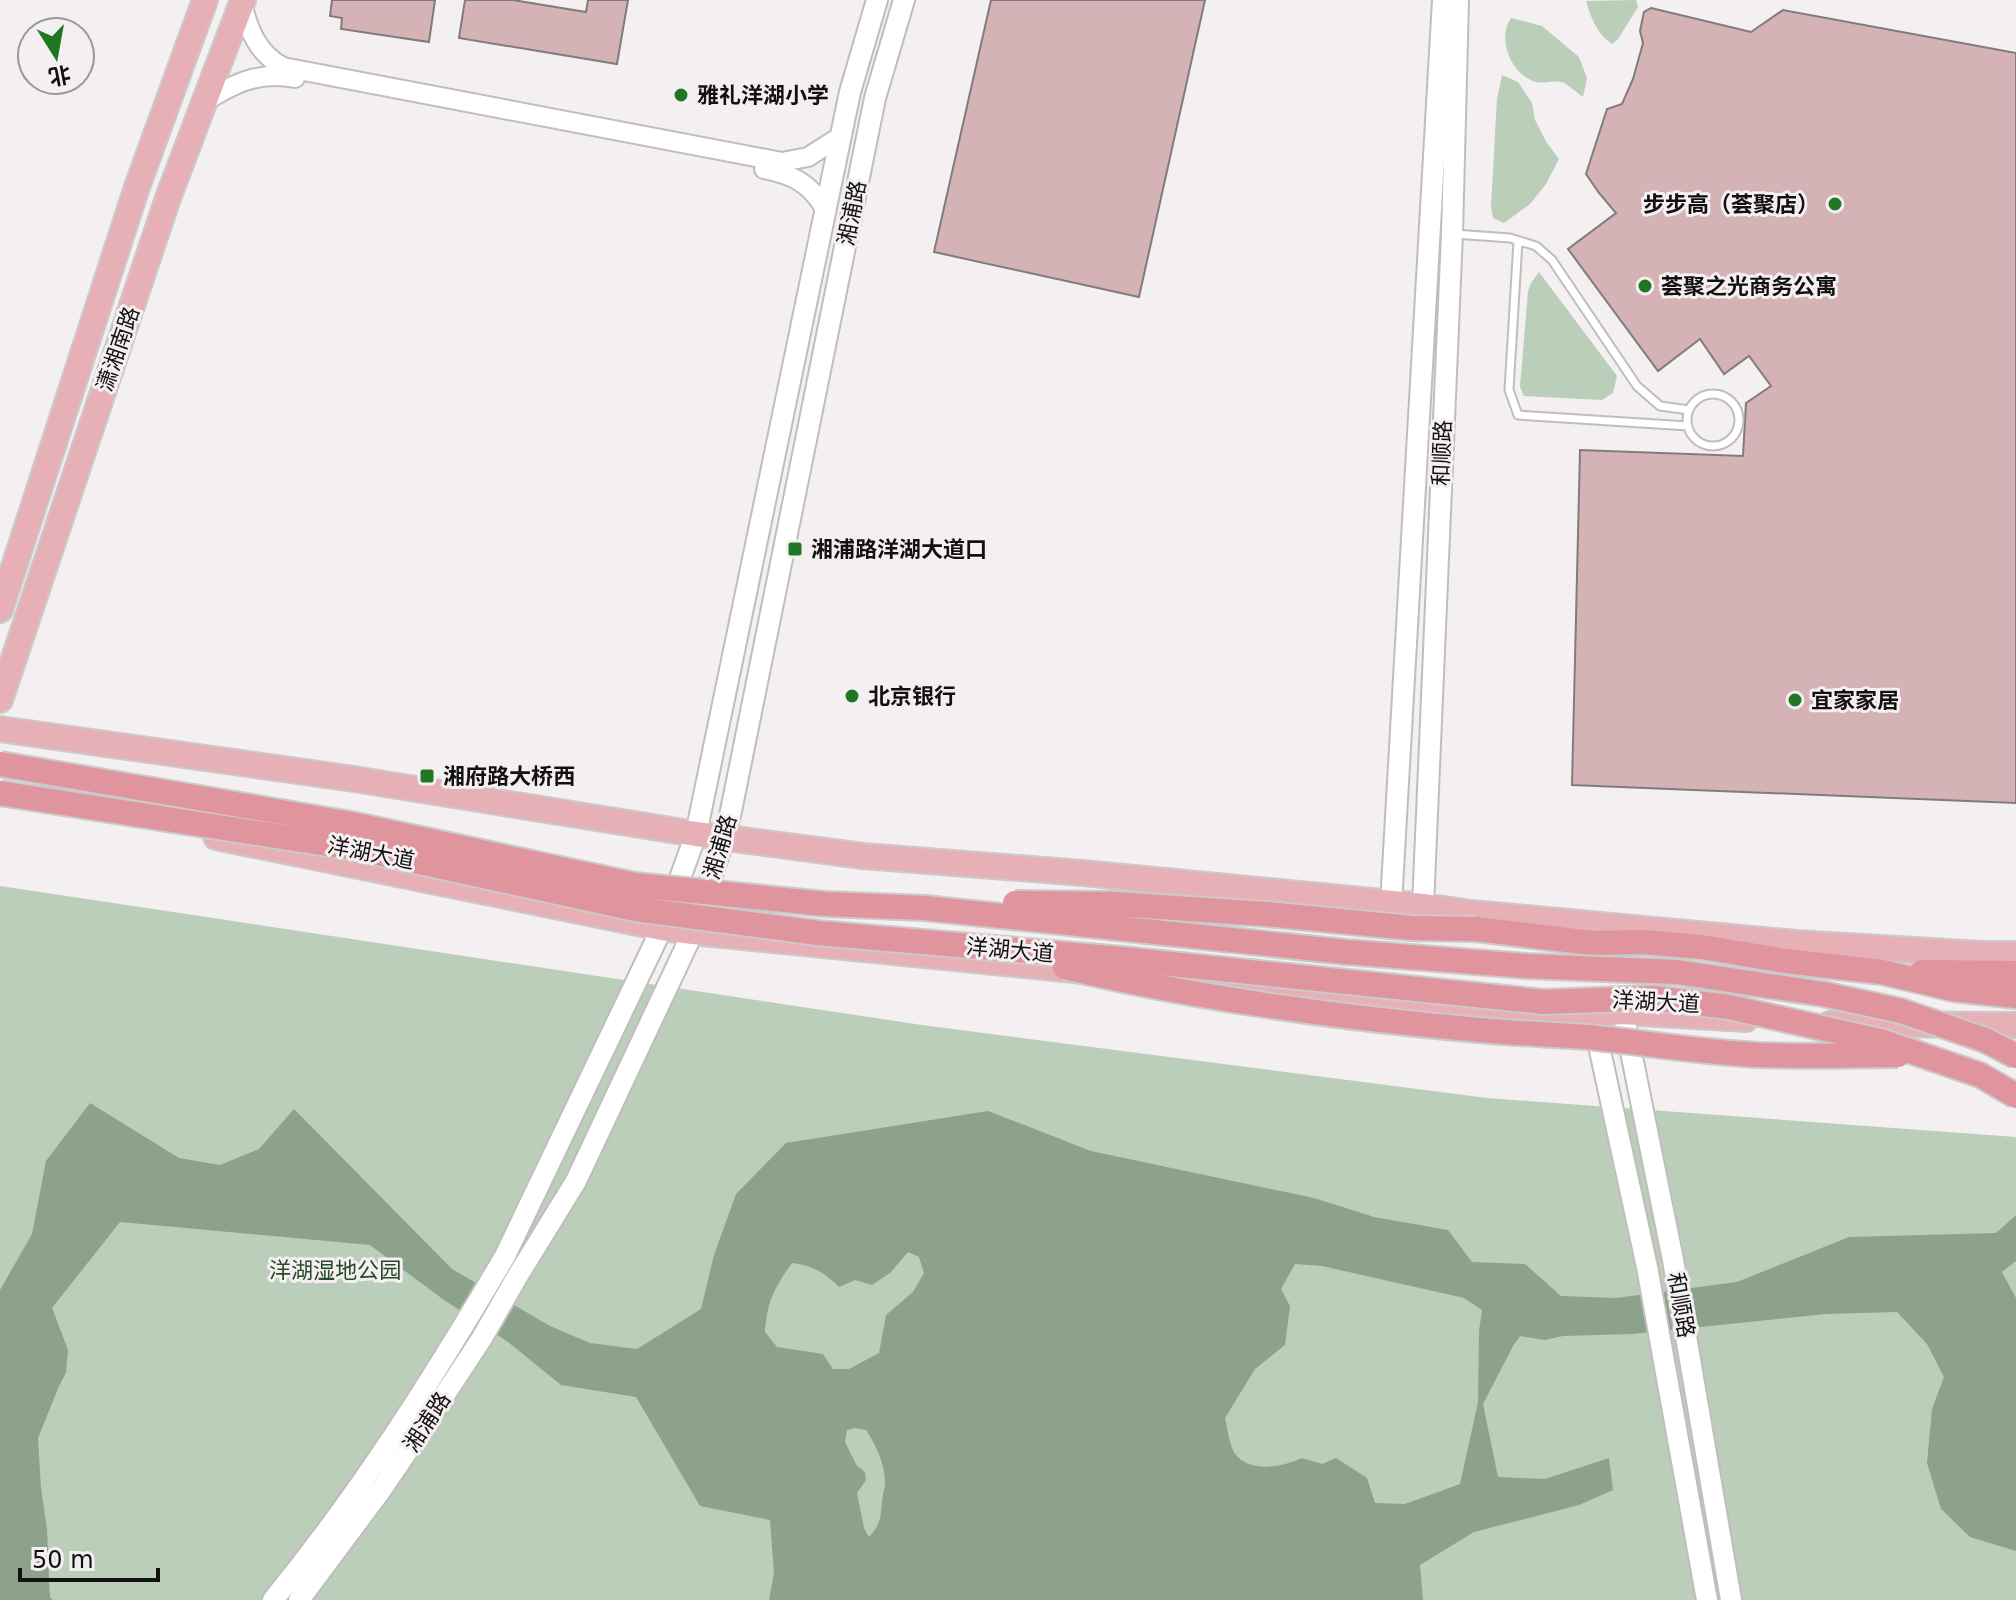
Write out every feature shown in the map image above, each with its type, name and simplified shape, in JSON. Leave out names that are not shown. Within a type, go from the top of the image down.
[{"type":"highway","name":"洋湖大道","points":[[0,764],[351,824],[635,885],[825,904],[925,908],[1346,952],[1527,966],[1677,972],[1823,994],[1901,1011],[1985,1040],[2016,1055]]},
{"type":"highway","name":"洋湖大道","points":[[0,793],[360,849],[635,909],[818,933],[1122,959],[1544,1002],[1653,998],[1729,1007],[1884,1042],[1980,1075],[2016,1096]]},
{"type":"highway","points":[[925,908],[994,902],[1115,904],[1412,928],[1476,929],[1592,943],[1642,942],[1882,972],[2016,973]]},
{"type":"highway","points":[[904,942],[967,948],[1030,959],[1205,996],[1503,1032],[1588,1037],[1759,1055],[2016,1055]]},
{"type":"highway","points":[[1882,972],[1953,989],[2016,996]]},
{"type":"main road","name":"潇湘南路","points":[[0,610],[137,187],[205,0]]},
{"type":"main road","name":"湘浦路","points":[[299,1600],[381,1490],[508,1271],[662,928],[696,834],[850,92],[877,0]]},
{"type":"main road","name":"湘浦路","points":[[508,1271],[576,1181],[693,932],[724,838],[875,98],[904,0]]},
{"type":"main road","name":"和顺路","points":[[1391,904],[1443,0]]},
{"type":"main road","name":"和顺路","points":[[1423,906],[1452,234],[1458,0]]},
{"type":"main road","name":"潇湘南路","points":[[0,700],[168,198],[242,2]]},
{"type":"main road","points":[[0,729],[354,779],[696,834],[863,856],[1083,873],[1796,943],[2016,954]]},
{"type":"main road","points":[[0,793],[693,932],[1524,1012],[1623,1012],[1859,1025],[2016,1025]]},
{"type":"main road","name":"和顺路","points":[[1623,1012],[1673,1260],[1731,1600]]},
{"type":"main road","name":"和顺路","points":[[1592,1014],[1647,1267],[1707,1600]]},
{"type":"main road","name":"湘浦路","points":[[273,1600],[473,1332]]},
{"type":"street","points":[[242,2],[249,28],[260,48],[283,67],[782,162],[808,157],[841,136]]},
{"type":"street","points":[[204,102],[243,81],[277,75],[780,172],[808,187],[818,196],[825,209]]},
{"type":"lane","points":[[1452,234],[1510,238],[1536,246],[1552,260],[1637,386],[1660,406],[1689,410]]},
{"type":"lane","points":[[1518,241],[1509,390],[1518,415],[1688,426]]},
{"type":"lane","points":[[1709,394],[1718,394],[1734,403],[1740,420],[1728,442],[1712,446],[1697,440],[1688,426],[1689,410],[1701,397],[1709,394]]},
{"type":"green space","points":[[1636,0],[1638,7],[1612,44],[1595,25],[1586,1]]},
{"type":"green space","points":[[1511,18],[1542,26],[1579,57],[1587,78],[1583,97],[1562,82],[1536,82],[1520,72],[1506,46],[1505,36]]},
{"type":"green space","points":[[1502,75],[1518,82],[1532,103],[1535,120],[1547,143],[1559,159],[1546,184],[1530,204],[1504,223],[1493,218],[1491,207],[1497,99]]},
{"type":"green space","points":[[1539,272],[1617,376],[1613,393],[1602,400],[1524,396],[1520,387],[1528,291]]},
{"type":"green space","name":"洋湖湿地公园","points":[[0,886],[922,1025],[1487,1098],[2016,1137],[2016,1600],[0,1600]]},
{"type":"shaded area","points":[[90,1103],[179,1158],[220,1165],[259,1149],[294,1109],[452,1269],[550,1326],[590,1343],[637,1349],[701,1309],[714,1255],[736,1194],[786,1143],[988,1111],[1091,1151],[1314,1198],[1374,1217],[1448,1230],[1472,1262],[1525,1264],[1561,1296],[1616,1298],[1737,1282],[1849,1237],[1996,1233],[2016,1215],[2016,1261],[2002,1272],[2016,1298],[2016,1551],[1970,1537],[1941,1509],[1927,1463],[1932,1409],[1944,1377],[1927,1344],[1897,1312],[1826,1314],[1632,1334],[1563,1336],[1545,1340],[1520,1336],[1483,1404],[1498,1477],[1545,1479],[1609,1458],[1613,1490],[1579,1505],[1474,1532],[1420,1565],[1423,1600],[769,1600],[774,1573],[770,1520],[700,1506],[636,1397],[561,1385],[508,1342],[444,1300],[370,1245],[120,1222],[52,1308],[68,1350],[66,1373],[38,1438],[50,1597],[53,1600],[0,1600],[0,1290],[32,1234],[46,1161]],"holes":[[[908,1252],[919,1257],[924,1273],[913,1292],[886,1315],[879,1353],[849,1369],[833,1369],[823,1354],[777,1347],[765,1332],[772,1296],[792,1263],[818,1270],[839,1287],[855,1280],[872,1285],[890,1273]],[[1295,1264],[1322,1266],[1464,1298],[1482,1310],[1478,1402],[1460,1484],[1405,1504],[1375,1503],[1367,1478],[1336,1458],[1322,1464],[1302,1458],[1268,1467],[1250,1464],[1236,1455],[1225,1418],[1255,1369],[1285,1345],[1290,1306],[1281,1289]],[[847,1430],[866,1430],[883,1469],[885,1485],[880,1516],[876,1529],[869,1537],[864,1528],[857,1493],[866,1480],[865,1472],[857,1466],[845,1442]]]},
{"type":"building","points":[[332,0],[435,0],[429,42],[341,29],[342,18],[330,16]]},
{"type":"building","points":[[465,0],[513,0],[586,12],[588,0],[628,0],[617,64],[459,38]]},
{"type":"building","points":[[991,0],[1205,0],[1139,297],[934,252]]},
{"type":"building","points":[[1651,8],[1751,32],[1783,10],[2016,53],[2016,803],[1572,785],[1580,450],[1743,456],[1746,403],[1771,386],[1749,356],[1724,374],[1700,339],[1658,371],[1568,249],[1616,213],[1586,174],[1607,109],[1622,104],[1633,79],[1643,43],[1640,31],[1644,12]]},
{"type":"place","name":"雅礼洋湖小学","points":[[681,95]]},
{"type":"place","name":"步步高（荟聚店）","points":[[1835,204]]},
{"type":"place","name":"荟聚之光商务公寓","points":[[1645,286]]},
{"type":"place","name":"湘浦路洋湖大道口","points":[[795,549]]},
{"type":"place","name":"北京银行","points":[[852,696]]},
{"type":"place","name":"宜家家居","points":[[1795,700]]},
{"type":"place","name":"湘府路大桥西","points":[[427,776]]}]
